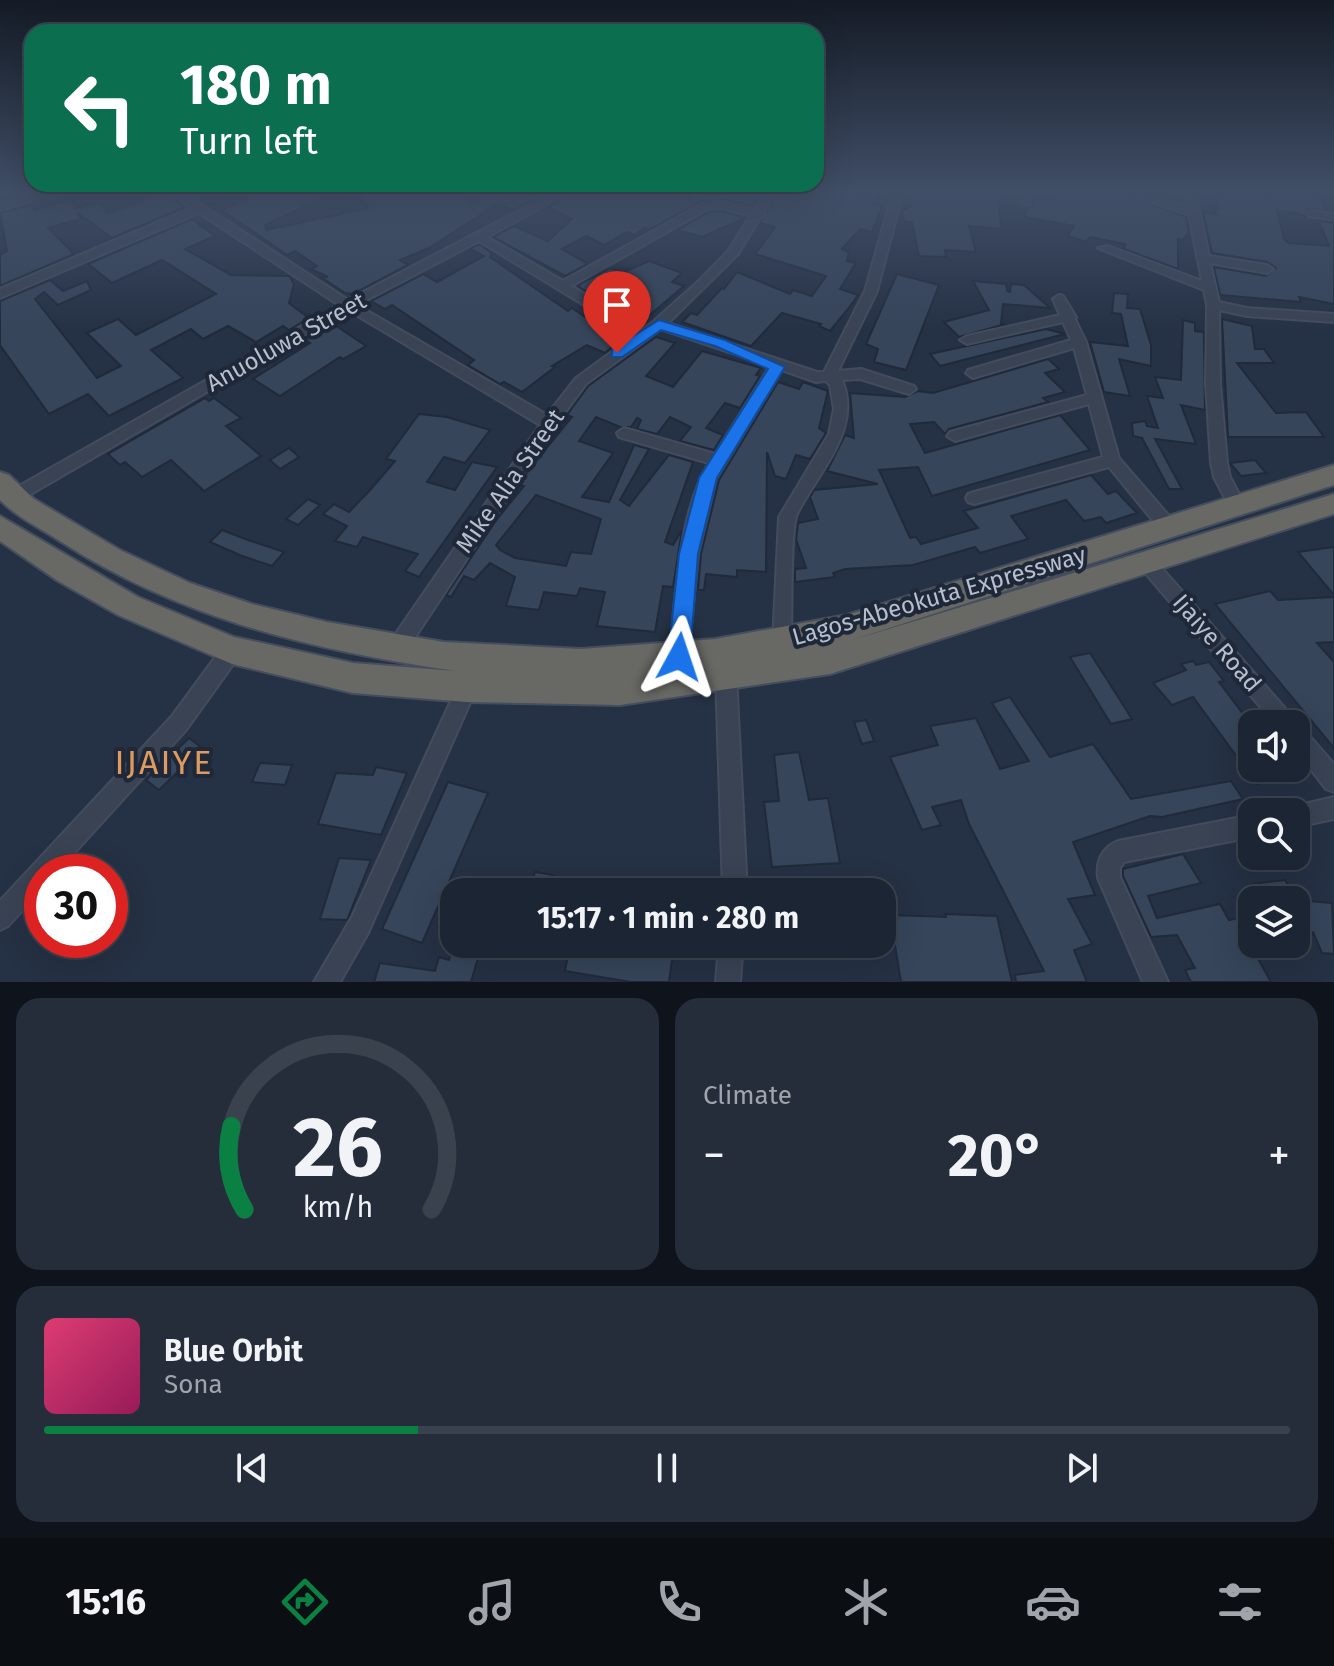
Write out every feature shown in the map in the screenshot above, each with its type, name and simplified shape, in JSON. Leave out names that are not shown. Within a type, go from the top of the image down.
[{"type":"highway","name":"Lagos-Abeokuta Expressway","points":[[5,490],[107,558],[199,602],[288,629],[493,661],[679,657],[782,642],[892,615],[1334,475]]},
{"type":"highway","name":"Lagos-Abeokuta Expressway","points":[[0,527],[68,573],[128,606],[232,650],[353,678],[467,687],[620,690],[830,660],[925,634],[1334,504]]},
{"type":"street","points":[[0,294],[131,238]]},
{"type":"street","points":[[243,238],[348,305],[549,423]]},
{"type":"street","name":"Anuoluwa Street","points":[[5,490],[478,238]]},
{"type":"street","points":[[481,238],[622,322]]},
{"type":"street","points":[[563,286],[649,238]]},
{"type":"street","name":"Mike Alia Street","points":[[397,648],[549,423],[581,381],[659,324],[734,252],[744,238]]},
{"type":"street","points":[[829,376],[871,291],[886,238]]},
{"type":"street","points":[[1200,238],[1213,305],[1213,384],[1219,463],[1222,477],[1236,504]]},
{"type":"street","points":[[1104,248],[1209,288]]},
{"type":"street","points":[[1205,259],[1267,269]]},
{"type":"street","points":[[1059,299],[1079,342],[1092,398],[1112,460],[1169,528]]},
{"type":"street","points":[[1213,305],[1247,312],[1334,318]]},
{"type":"street","points":[[967,340],[1070,317]]},
{"type":"street","points":[[659,324],[720,343],[777,367],[816,377],[861,374],[909,389]]},
{"type":"street","points":[[973,373],[1079,342]]},
{"type":"street","points":[[679,657],[689,554],[708,478],[777,367]]},
{"type":"street","points":[[782,642],[787,517],[836,434],[841,409],[837,383],[829,376]]},
{"type":"street","points":[[955,436],[1092,398]]},
{"type":"street","points":[[624,433],[718,460]]},
{"type":"street","points":[[974,498],[1112,460]]},
{"type":"street","name":"Ijaiye Road","points":[[1146,562],[1276,710]]},
{"type":"street","points":[[59,854],[179,723],[232,650]]},
{"type":"street","points":[[726,675],[734,878]]},
{"type":"street","points":[[326,982],[366,913],[467,687]]},
{"type":"street","points":[[1310,751],[1334,781]]},
{"type":"street","points":[[1310,813],[1334,808]]},
{"type":"street","points":[[1156,982],[1109,878],[1108,865],[1118,852],[1238,829]]},
{"type":"street","points":[[0,918],[24,892]]},
{"type":"street","points":[[728,982],[730,958]]},
{"type":"building","points":[[5,238],[58,238],[74,254],[0,286],[0,255],[7,251]]},
{"type":"building","points":[[148,238],[211,238],[185,249],[231,275],[289,276],[294,284],[289,303],[309,318],[289,330],[283,326],[256,342],[228,326],[203,339],[191,329],[151,350],[183,378],[109,416],[88,394],[49,414],[0,345],[0,301],[50,280],[63,291],[87,281],[91,290],[58,305],[44,292],[35,299],[97,378],[121,366],[87,333],[118,319],[136,335],[216,294],[162,260],[112,283],[88,264]]},
{"type":"building","points":[[262,238],[445,238],[400,260],[408,265],[353,294],[345,293],[321,277],[328,277],[311,269],[317,266],[295,251],[287,255]]},
{"type":"building","points":[[495,238],[541,238],[548,241],[551,238],[583,238],[562,249],[588,264],[565,276]]},
{"type":"building","points":[[590,238],[617,238],[604,245]]},
{"type":"building","points":[[767,238],[852,238],[842,249],[849,252],[847,261],[856,263],[840,289],[858,295],[830,331],[819,326],[821,324],[782,313],[751,346],[682,322],[691,313],[697,315],[737,272],[790,294],[793,290],[812,296],[826,276],[755,254]]},
{"type":"building","points":[[915,238],[972,238],[976,252],[945,250],[946,257],[919,256]]},
{"type":"building","points":[[1094,238],[1185,238],[1178,239],[1178,269],[1124,249],[1125,244]]},
{"type":"building","points":[[1209,238],[1284,238],[1288,243],[1329,246],[1326,238],[1334,238],[1334,304],[1299,297],[1301,302],[1220,295],[1214,267],[1266,276],[1276,268],[1267,262],[1212,253]]},
{"type":"building","points":[[479,244],[492,253],[490,257],[568,311],[572,308],[585,317],[590,312],[617,328],[629,327],[629,316],[579,287],[580,284],[610,268],[622,273],[649,261],[682,273],[672,282],[684,286],[605,353],[587,345],[552,366],[555,367],[522,392],[504,382],[500,384],[468,365],[474,360],[392,305],[385,309],[371,301],[423,274],[437,282],[484,256],[470,249]]},
{"type":"building","points":[[897,274],[939,285],[906,370],[874,362],[878,349],[866,344]]},
{"type":"building","points":[[973,281],[1006,284],[1010,292],[1011,284],[1024,285],[1050,308],[1003,304],[1001,324],[1006,324],[959,337],[944,322],[989,310]]},
{"type":"building","points":[[1114,293],[1128,294],[1127,308],[1140,309],[1151,345],[1151,366],[1119,359],[1130,396],[1104,392],[1090,342],[1128,346],[1121,314],[1112,313]]},
{"type":"building","points":[[1222,319],[1252,326],[1255,349],[1264,349],[1274,363],[1237,363],[1276,413],[1306,412],[1324,437],[1228,437]]},
{"type":"building","points":[[1183,320],[1195,323],[1195,331],[1204,332],[1205,410],[1181,405],[1196,444],[1155,439],[1182,489],[1169,489],[1142,438],[1133,436],[1132,423],[1145,421],[1147,426],[1158,428],[1147,396],[1163,398],[1155,377],[1181,380]]},
{"type":"building","points":[[332,323],[366,346],[343,359],[340,357],[280,396],[253,379],[310,343],[304,339]]},
{"type":"building","points":[[1046,329],[1065,334],[940,366],[930,354]]},
{"type":"building","points":[[656,337],[675,343],[646,376],[673,387],[702,351],[761,368],[756,375],[760,376],[740,408],[725,403],[706,428],[723,435],[714,450],[680,441],[691,427],[670,417],[657,434],[637,429],[641,420],[637,418],[631,427],[620,427],[596,417],[579,441],[613,453],[582,497],[609,502],[634,445],[649,449],[620,500],[629,506],[669,455],[693,462],[665,542],[673,545],[682,530],[673,587],[663,586],[655,632],[597,626],[605,592],[580,588],[577,596],[544,592],[539,610],[506,606],[515,577],[490,563],[474,580],[464,576],[451,597],[446,595],[497,519],[524,486],[519,485],[531,467],[572,417],[567,415],[588,386]],"holes":[[[536,495],[601,519],[591,554],[571,552],[566,566],[515,558],[496,545]]]},
{"type":"building","points":[[1048,359],[1059,369],[1045,373],[1065,392],[1043,398],[1048,402],[949,429],[945,434],[934,422],[910,424],[925,453],[1060,415],[1090,450],[932,496],[918,467],[879,470],[910,538],[916,537],[921,544],[978,528],[964,511],[1091,475],[1108,494],[1116,491],[1137,513],[1106,523],[1101,517],[1084,521],[1066,500],[1011,516],[1028,539],[980,553],[975,547],[913,565],[845,569],[833,573],[835,577],[795,582],[795,569],[806,568],[796,539],[798,523],[818,519],[810,497],[814,490],[878,484],[827,471],[845,435],[854,438],[850,393],[905,397],[918,391],[933,393]]},
{"type":"building","points":[[778,382],[799,389],[803,382],[828,391],[819,428],[826,433],[810,459],[796,455],[786,479],[775,476],[767,452],[766,572],[737,570],[737,577],[706,574],[704,590],[698,590],[701,554],[719,480]]},
{"type":"building","points":[[205,398],[209,401],[214,398],[241,418],[226,426],[261,456],[204,491],[171,460],[142,477],[125,462],[120,465],[108,454]]},
{"type":"building","points":[[419,414],[447,417],[490,430],[465,463],[444,457],[427,482],[455,490],[472,462],[497,467],[419,577],[405,571],[418,554],[363,537],[357,547],[335,541],[347,526],[323,514],[334,504],[349,512],[395,461],[386,459]]},
{"type":"building","points":[[289,448],[299,457],[280,469],[270,460]]},
{"type":"building","points":[[1255,460],[1266,473],[1241,476],[1230,463]]},
{"type":"building","points":[[308,499],[320,505],[298,525],[286,519]]},
{"type":"building","points":[[222,530],[284,552],[272,566],[242,556],[210,542]]},
{"type":"building","points":[[1334,547],[1334,595],[1298,552]]},
{"type":"building","points":[[1270,591],[1278,600],[1334,597],[1334,642],[1317,643],[1334,662],[1334,748],[1310,719],[1310,710],[1303,710],[1215,604]]},
{"type":"building","points":[[1090,653],[1132,719],[1111,724],[1070,657]]},
{"type":"building","points":[[1209,662],[1224,681],[1219,682],[1240,710],[1238,758],[1193,697],[1172,705],[1153,683],[1186,670],[1181,664]]},
{"type":"building","points":[[1010,697],[1050,757],[1093,744],[1131,799],[1231,781],[1242,798],[1162,817],[1150,816],[1073,842],[1095,895],[1068,899],[1092,944],[1074,950],[1087,982],[1016,982],[1015,975],[1044,971],[969,824],[961,800],[932,807],[941,825],[922,830],[890,757],[938,745],[930,726],[976,718],[1000,769],[1029,761],[992,703]]},
{"type":"building","points":[[866,720],[874,741],[862,744],[854,722]]},
{"type":"building","points":[[189,738],[202,748],[159,790],[146,780]]},
{"type":"building","points":[[799,752],[809,800],[828,798],[840,863],[772,867],[764,802],[779,801],[774,755]]},
{"type":"building","points":[[260,763],[292,765],[285,785],[252,782]]},
{"type":"building","points":[[376,767],[407,773],[381,835],[318,824],[336,773],[373,775]]},
{"type":"building","points":[[448,782],[488,793],[451,878],[440,878],[440,902],[422,943],[382,929]]},
{"type":"building","points":[[1183,854],[1201,883],[1148,896],[1157,918],[1220,904],[1229,920],[1238,918],[1238,958],[1258,958],[1271,982],[1191,982],[1185,970],[1195,968],[1177,935],[1151,937],[1123,876],[1123,869]]},
{"type":"building","points":[[339,858],[371,860],[347,920],[320,919]]},
{"type":"building","points":[[535,872],[553,875],[552,878],[533,878]]},
{"type":"building","points":[[1285,880],[1289,886],[1253,886]]},
{"type":"building","points":[[1310,901],[1332,903],[1334,954],[1322,953],[1313,932],[1310,933]]},
{"type":"building","points":[[945,914],[997,916],[1012,982],[901,982],[896,952],[896,915],[946,917]]},
{"type":"building","points":[[439,957],[449,960],[478,958],[471,982],[374,982],[380,963],[435,971]]},
{"type":"building","points":[[567,958],[672,958],[669,982],[631,982],[565,971]]},
{"type":"district","name":"IJAIYE","points":[[164,762]]},
{"type":"route","points":[[617,353],[659,324],[720,343],[777,367],[708,478],[689,554],[679,657]]}]
